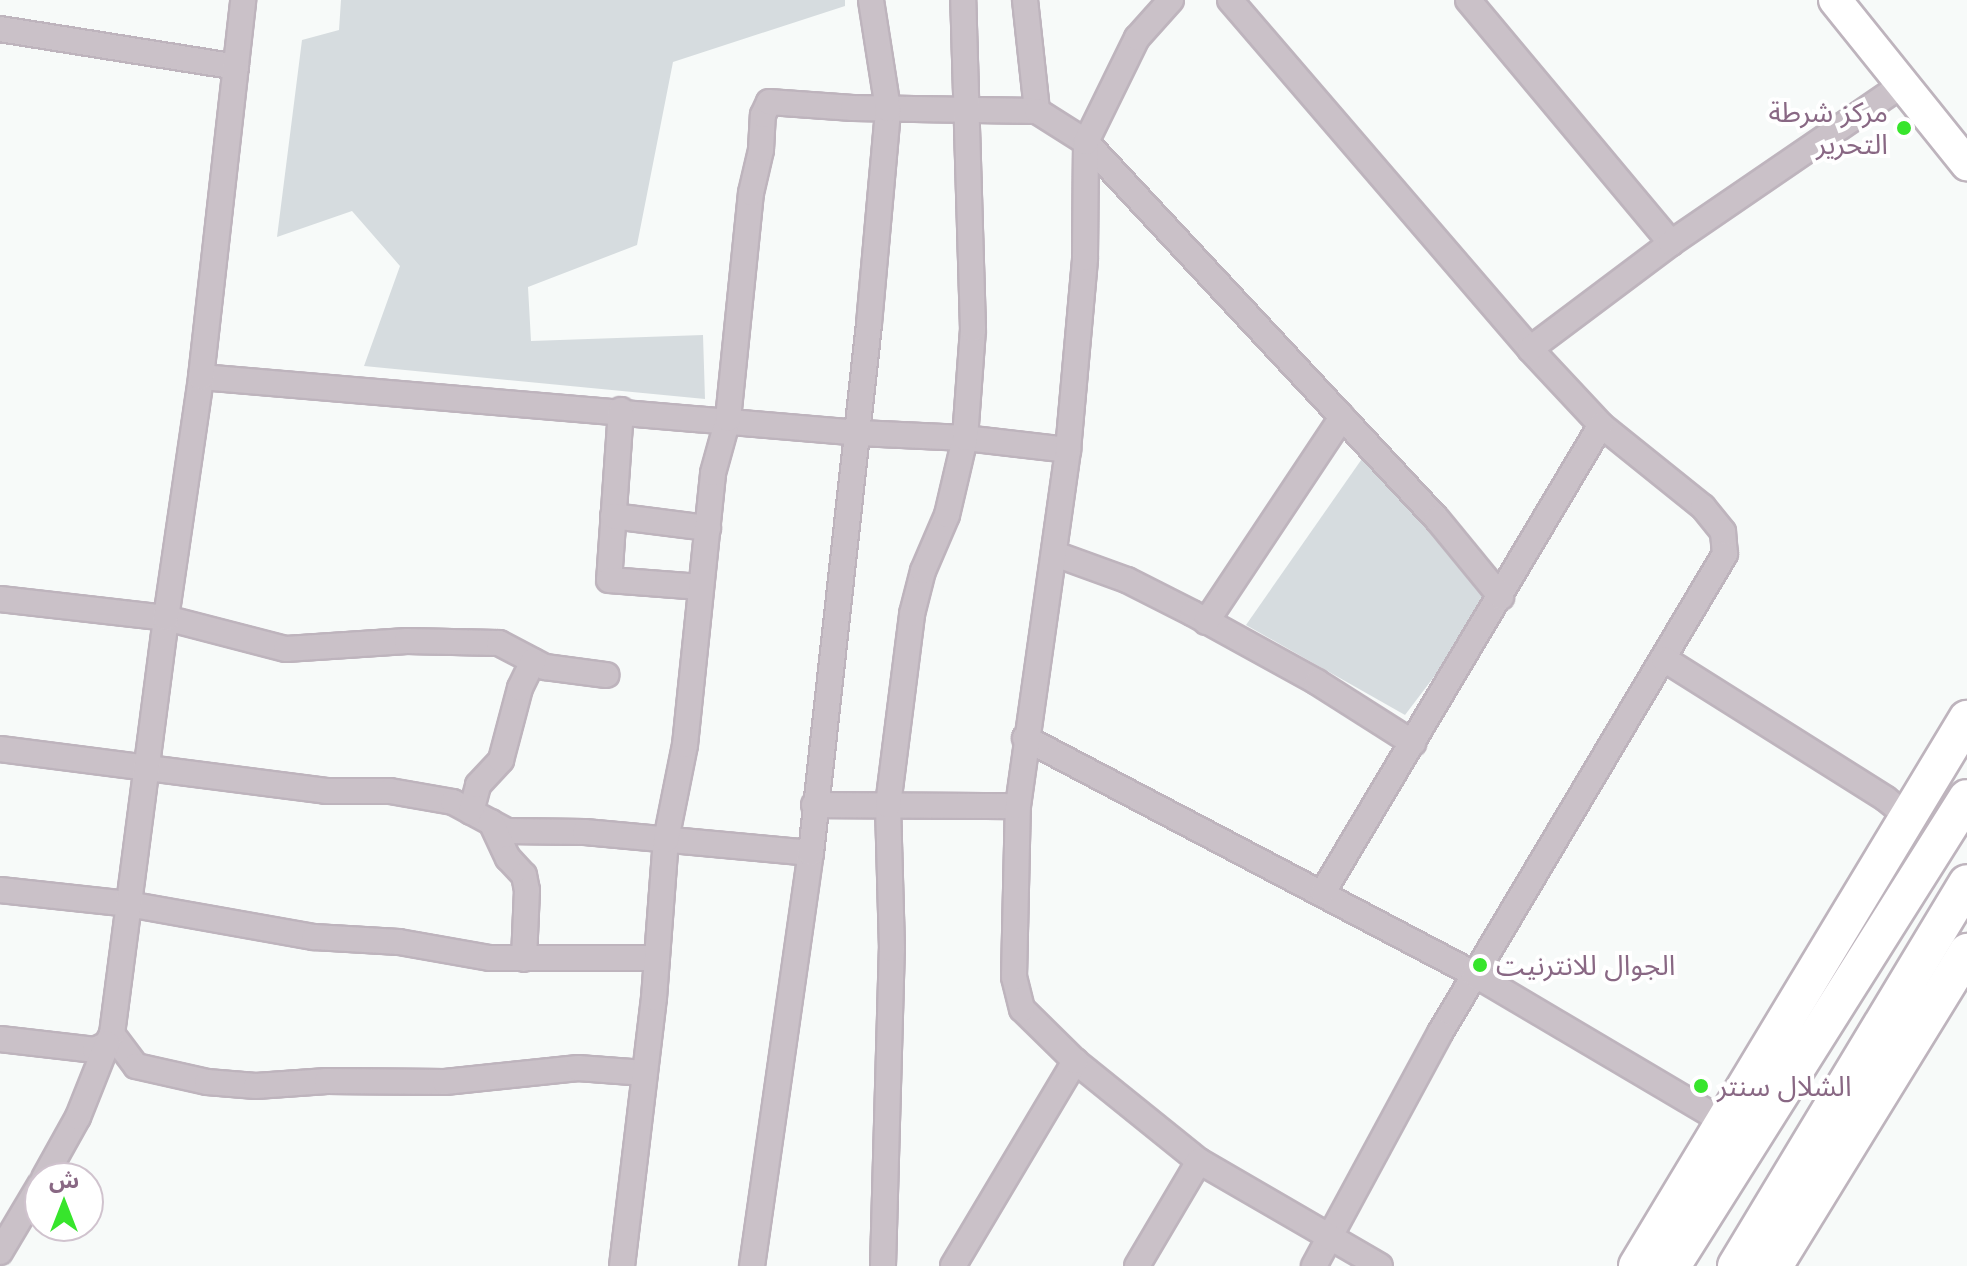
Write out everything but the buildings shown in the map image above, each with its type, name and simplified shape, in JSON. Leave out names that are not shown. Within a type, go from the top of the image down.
[{"type":"highway","points":[[1646,1263],[1724,1122],[1967,719]]},
{"type":"highway","points":[[1646,1263],[1859,971],[1967,798]]},
{"type":"highway","points":[[1736,1266],[1967,883]]},
{"type":"highway","points":[[1774,1266],[1967,952]]},
{"type":"main road","points":[[1835,0],[1964,160]]},
{"type":"street","points":[[53,1162],[78,1117],[110,1039],[201,377],[243,0]]},
{"type":"street","points":[[752,1266],[811,853],[814,805],[859,433],[888,109],[871,0]]},
{"type":"street","points":[[883,1266],[892,949],[888,805],[912,614],[923,571],[947,515],[965,438],[973,329],[963,0]]},
{"type":"street","points":[[1025,0],[1037,111]]},
{"type":"street","points":[[1171,0],[1137,38],[1086,142],[1085,258],[1068,450],[1055,554],[1025,738],[1018,806],[1014,977],[1022,1009],[1075,1061],[1199,1161],[1380,1266]]},
{"type":"street","points":[[1230,0],[1530,349],[1601,425],[1703,507],[1723,532],[1725,554],[1474,974],[1314,1266]]},
{"type":"street","points":[[1468,0],[1671,243]]},
{"type":"street","points":[[0,29],[236,67]]},
{"type":"street","points":[[1530,349],[1671,243],[1902,85]]},
{"type":"street","points":[[622,1266],[657,958],[666,840],[685,745],[713,473],[728,419],[751,193],[761,150],[763,115],[769,102],[888,109],[1037,111],[1086,142],[1437,519],[1501,597]]},
{"type":"street","points":[[201,377],[728,419],[859,433],[965,438],[1068,450]]},
{"type":"street","points":[[621,410],[609,580],[701,587]]},
{"type":"street","points":[[1206,622],[1342,417]]},
{"type":"street","points":[[1323,892],[1601,425]]},
{"type":"street","points":[[613,516],[708,528]]},
{"type":"street","points":[[1055,554],[1127,580],[1317,682],[1413,743]]},
{"type":"street","points":[[0,599],[166,618],[286,649],[407,641],[499,643],[545,667],[606,675]]},
{"type":"street","points":[[1664,659],[1886,799],[1908,817]]},
{"type":"street","points":[[524,959],[527,890],[524,875],[508,858],[481,817],[478,785],[501,760],[520,688],[533,661]]},
{"type":"street","points":[[1025,738],[1474,974],[1724,1122]]},
{"type":"street","points":[[0,749],[326,791],[390,791],[453,802],[507,831],[585,832],[811,853]]},
{"type":"street","points":[[814,805],[1018,806]]},
{"type":"street","points":[[0,890],[128,904],[314,937],[399,942],[490,958],[657,958]]},
{"type":"street","points":[[0,1039],[95,1050],[110,1039]]},
{"type":"street","points":[[110,1039],[136,1066],[207,1082],[256,1086],[327,1081],[445,1082],[578,1068],[645,1073]]},
{"type":"street","points":[[929,1266],[956,1260],[1075,1061]]},
{"type":"street","points":[[1137,1266],[1199,1161]]},
{"type":"street","points":[[0,1252],[24,1212]]},
{"type":"shaded area","points":[[341,0],[845,0],[845,6],[673,62],[637,245],[528,287],[531,341],[703,335],[705,399],[364,366],[400,266],[352,211],[277,237],[302,40],[339,30]]},
{"type":"shaded area","points":[[1366,453],[1490,603],[1405,715],[1246,625]]},
{"type":"place","name":"مركز شرطة التحرير","points":[[1904,128]]},
{"type":"place","name":"الجوال للانترنيت","points":[[1480,965]]},
{"type":"place","name":"الشلال سنتر","points":[[1701,1086]]}]
